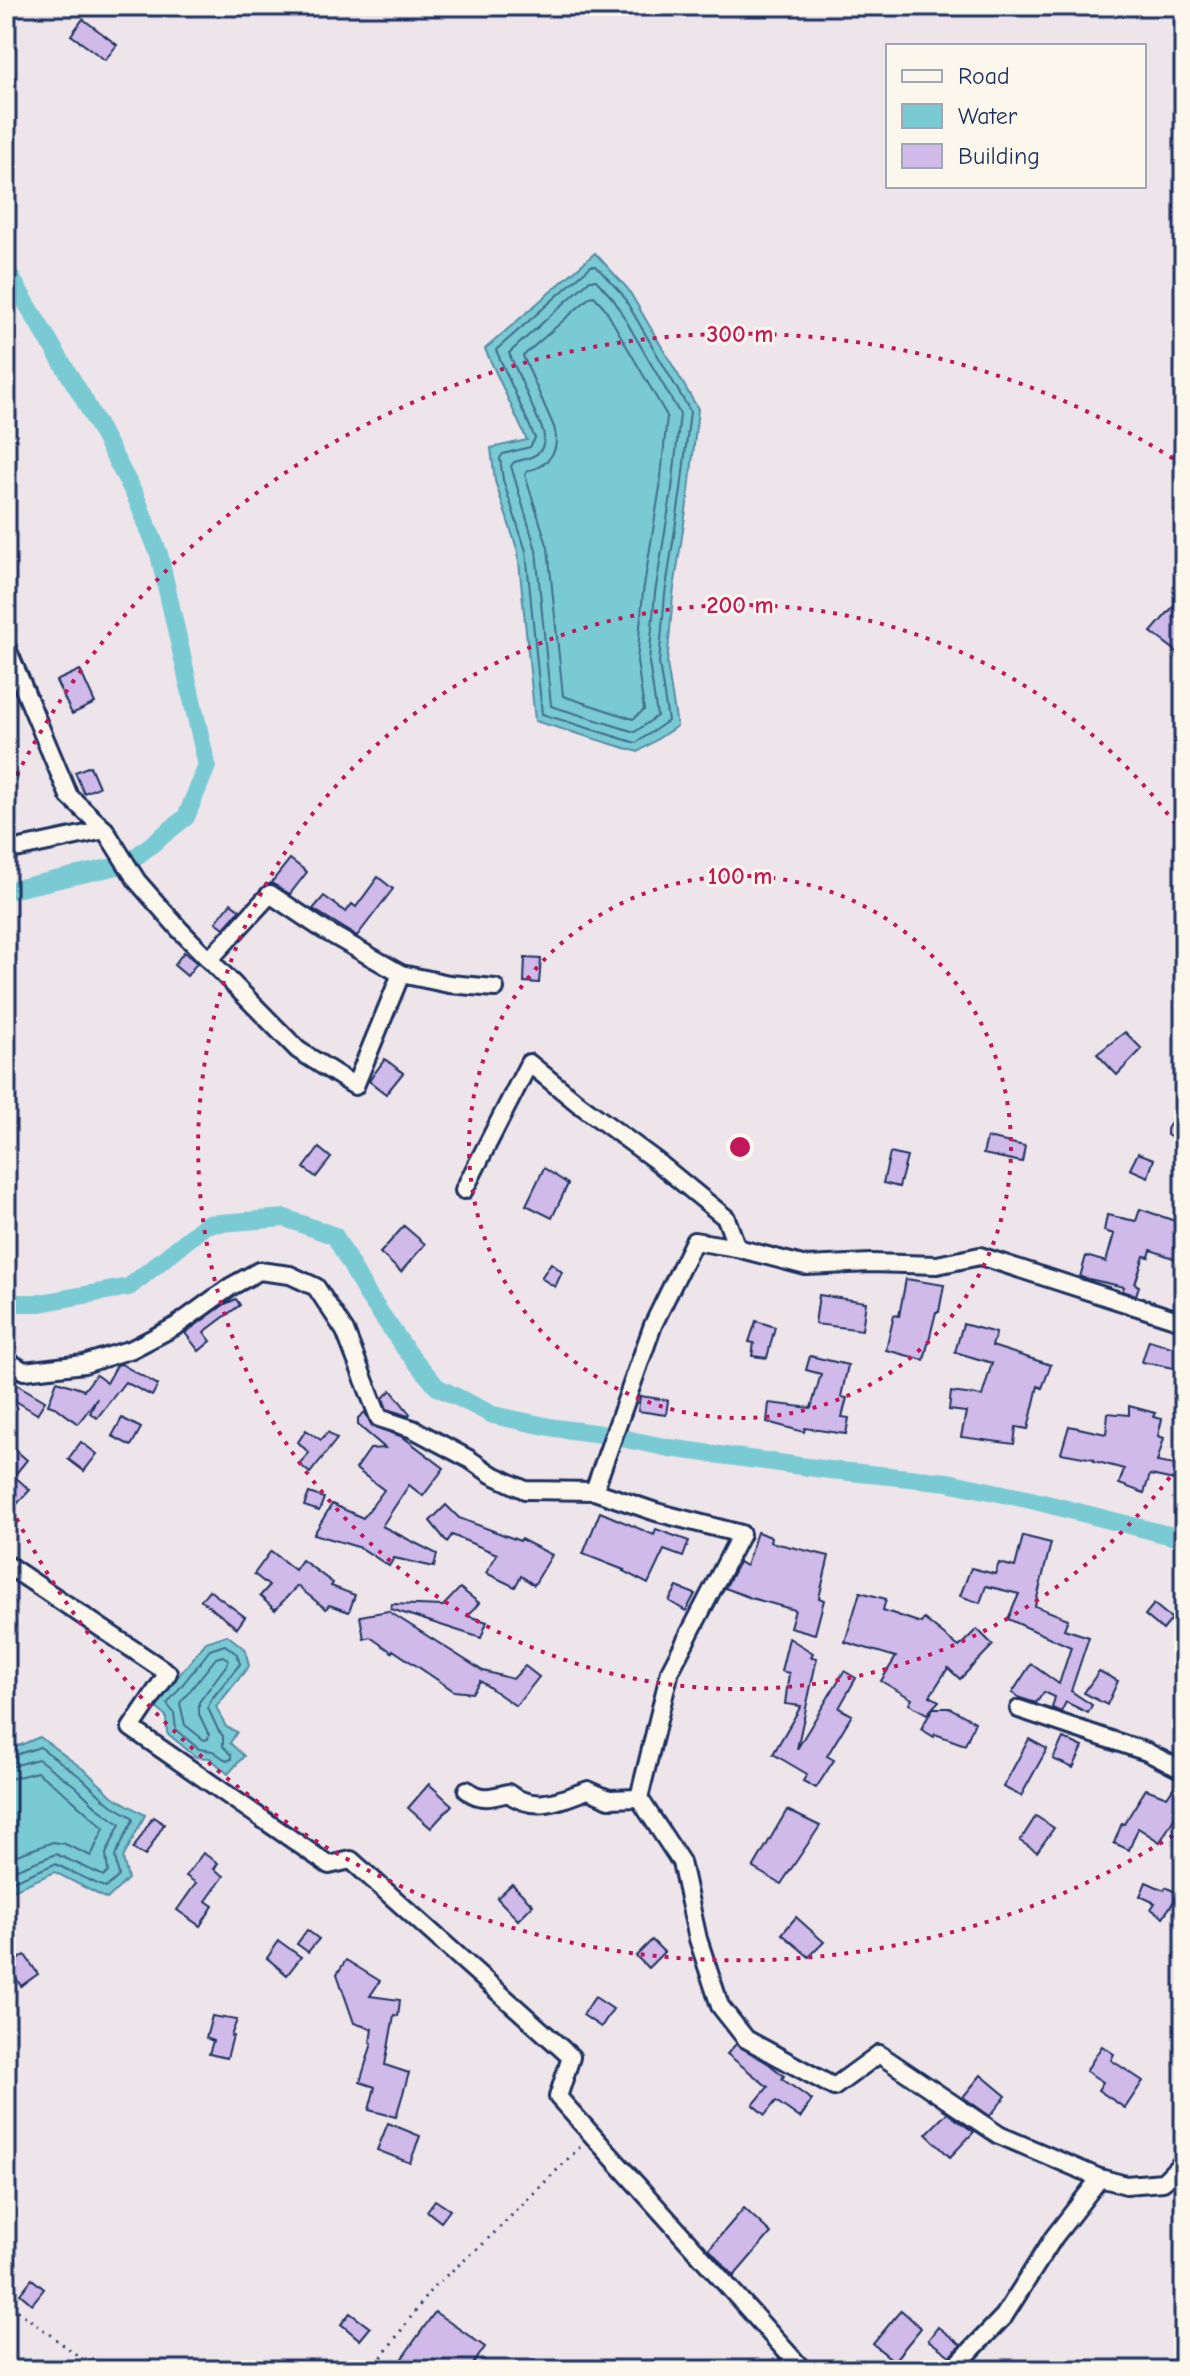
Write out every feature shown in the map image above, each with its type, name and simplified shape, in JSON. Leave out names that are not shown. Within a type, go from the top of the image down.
[{"type":"street","points":[[6,646],[69,796],[105,830],[137,881],[298,1050],[355,1086],[401,974]]},
{"type":"street","points":[[6,851],[105,830]]},
{"type":"street","points":[[209,960],[270,894],[324,930],[401,974],[449,984],[495,988]]},
{"type":"street","points":[[464,1190],[529,1063],[726,1218],[737,1248]]},
{"type":"street","points":[[594,1491],[653,1325],[694,1241],[737,1248],[806,1266],[871,1263],[937,1265],[980,1256],[1184,1322]]},
{"type":"street","points":[[6,1360],[24,1371],[84,1364],[132,1349],[176,1326],[230,1287],[259,1271],[290,1275],[316,1287],[345,1331],[379,1418],[413,1429],[525,1490],[594,1491],[656,1512],[741,1534],[670,1671],[639,1798],[681,1862],[698,1939],[720,2006],[746,2039],[834,2087],[879,2054],[999,2135],[1100,2178],[1126,2185],[1163,2182],[1184,2161]]},
{"type":"street","points":[[6,1564],[168,1673],[131,1728],[329,1865],[351,1860],[571,2057],[558,2097],[803,2370]]},
{"type":"street","points":[[1019,1709],[1147,1752],[1184,1771]]},
{"type":"street","points":[[467,1790],[486,1799],[508,1793],[519,1802],[534,1804],[555,1802],[588,1790],[609,1799],[639,1798]]},
{"type":"street","points":[[952,2370],[1004,2316],[1054,2237],[1100,2178]]},
{"type":"path","points":[[372,2370],[433,2287],[482,2245],[592,2135]]},
{"type":"path","points":[[6,2299],[97,2370]]},
{"type":"water","points":[[595,253],[628,289],[698,409],[667,664],[677,726],[638,752],[535,721],[518,552],[495,481],[491,448],[527,440],[485,349]]},
{"type":"water","points":[[227,1635],[245,1649],[249,1666],[216,1707],[226,1727],[237,1732],[230,1743],[244,1756],[228,1774],[210,1758],[196,1757],[167,1733],[166,1716],[154,1706],[206,1642]]},
{"type":"water","points":[[40,1737],[87,1772],[112,1796],[145,1815],[123,1858],[128,1879],[107,1899],[55,1872],[13,1890],[6,1888],[6,1751]]},
{"type":"building","points":[[83,19],[117,45],[105,60],[71,35]]},
{"type":"building","points":[[1184,594],[1184,657],[1151,632]]},
{"type":"building","points":[[80,670],[95,703],[72,714],[56,681]]},
{"type":"building","points":[[90,766],[99,787],[84,793],[75,772]]},
{"type":"building","points":[[290,859],[307,872],[290,894],[271,883]]},
{"type":"building","points":[[378,877],[393,889],[357,936],[313,909],[324,896],[346,912],[352,904],[356,907]]},
{"type":"building","points":[[231,903],[240,910],[224,928],[216,922]]},
{"type":"building","points":[[184,952],[197,963],[187,976],[174,965]]},
{"type":"building","points":[[525,958],[541,959],[539,983],[524,982]]},
{"type":"building","points":[[1125,1032],[1142,1049],[1117,1075],[1097,1054]]},
{"type":"building","points":[[385,1059],[403,1073],[386,1094],[369,1081]]},
{"type":"building","points":[[1184,1102],[1184,1145],[1167,1135],[1167,1129]]},
{"type":"building","points":[[987,1138],[1025,1146],[1022,1162],[983,1154]]},
{"type":"building","points":[[319,1148],[331,1158],[316,1177],[304,1168]]},
{"type":"building","points":[[890,1153],[907,1157],[899,1187],[883,1183]]},
{"type":"building","points":[[1138,1153],[1154,1159],[1148,1177],[1130,1169]]},
{"type":"building","points":[[544,1168],[568,1184],[552,1218],[526,1205]]},
{"type":"building","points":[[1140,1209],[1184,1224],[1184,1262],[1151,1250],[1149,1257],[1144,1256],[1135,1284],[1139,1286],[1136,1295],[1122,1291],[1124,1287],[1080,1277],[1086,1256],[1106,1262],[1114,1234],[1104,1231],[1107,1215],[1136,1221]]},
{"type":"building","points":[[404,1226],[425,1244],[401,1272],[380,1253]]},
{"type":"building","points":[[551,1263],[562,1272],[555,1287],[541,1278]]},
{"type":"building","points":[[906,1279],[944,1285],[924,1360],[886,1350],[894,1315],[899,1316]]},
{"type":"building","points":[[819,1295],[866,1302],[862,1330],[815,1324]]},
{"type":"building","points":[[236,1299],[240,1305],[204,1332],[211,1341],[199,1351],[185,1333]]},
{"type":"building","points":[[756,1321],[775,1327],[767,1358],[752,1356],[754,1343],[749,1342]]},
{"type":"building","points":[[963,1324],[996,1333],[992,1346],[1051,1365],[1042,1388],[1038,1386],[1028,1429],[1016,1427],[1014,1444],[961,1437],[966,1412],[949,1410],[951,1392],[982,1396],[992,1363],[955,1352]]},
{"type":"building","points":[[1149,1340],[1184,1351],[1184,1370],[1142,1362]]},
{"type":"building","points":[[810,1356],[848,1365],[841,1397],[847,1398],[842,1417],[849,1418],[846,1434],[805,1428],[804,1432],[767,1422],[769,1403],[811,1408],[821,1374],[806,1370]]},
{"type":"building","points":[[121,1364],[158,1385],[152,1396],[125,1382],[97,1418],[90,1413],[97,1398],[78,1424],[48,1405],[57,1381],[84,1390],[96,1375],[107,1383],[117,1365]]},
{"type":"building","points":[[6,1378],[45,1401],[37,1414],[6,1395]]},
{"type":"building","points":[[391,1390],[410,1414],[408,1416],[387,1409],[383,1398]]},
{"type":"building","points":[[640,1396],[668,1400],[666,1415],[638,1411]]},
{"type":"building","points":[[1129,1406],[1155,1413],[1153,1417],[1162,1419],[1158,1436],[1164,1438],[1157,1462],[1182,1466],[1179,1481],[1150,1475],[1144,1493],[1119,1484],[1124,1469],[1061,1453],[1069,1426],[1106,1434],[1108,1413],[1129,1415]]},
{"type":"building","points":[[365,1412],[372,1426],[403,1437],[444,1468],[423,1496],[409,1485],[382,1526],[437,1554],[434,1567],[394,1558],[389,1566],[361,1548],[314,1534],[332,1504],[363,1518],[384,1490],[356,1469],[370,1449],[385,1448],[358,1425],[358,1418]]},
{"type":"building","points":[[122,1418],[141,1428],[131,1446],[112,1436]]},
{"type":"building","points":[[306,1430],[321,1440],[328,1432],[337,1439],[310,1473],[299,1464],[309,1453],[298,1442]]},
{"type":"building","points":[[6,1442],[27,1460],[14,1476],[30,1490],[14,1507],[6,1499]]},
{"type":"building","points":[[81,1442],[97,1454],[84,1471],[68,1459]]},
{"type":"building","points":[[309,1493],[324,1498],[319,1511],[304,1506]]},
{"type":"building","points":[[446,1505],[459,1518],[521,1539],[552,1555],[534,1585],[521,1576],[515,1587],[486,1573],[497,1554],[452,1535],[447,1542],[430,1521]]},
{"type":"building","points":[[600,1512],[654,1535],[656,1529],[689,1541],[683,1557],[664,1550],[648,1584],[624,1570],[583,1554]]},
{"type":"building","points":[[757,1532],[771,1537],[770,1542],[829,1556],[819,1598],[824,1600],[815,1634],[790,1627],[795,1610],[725,1588],[739,1562],[746,1566]]},
{"type":"building","points":[[1023,1536],[1051,1543],[1035,1606],[1068,1619],[1064,1629],[1089,1637],[1071,1691],[1092,1705],[1088,1713],[1066,1702],[1061,1712],[1052,1708],[1055,1697],[1044,1692],[1036,1703],[1012,1693],[1031,1664],[1059,1684],[1071,1647],[1008,1619],[1019,1594],[986,1586],[980,1603],[960,1596],[971,1568],[995,1574],[999,1563],[1015,1567]]},
{"type":"building","points":[[271,1551],[295,1570],[302,1560],[333,1583],[331,1586],[355,1595],[349,1612],[329,1605],[326,1609],[297,1586],[275,1610],[260,1596],[269,1586],[254,1574]]},
{"type":"building","points":[[677,1587],[695,1594],[686,1611],[669,1601]]},
{"type":"building","points":[[460,1588],[479,1603],[468,1616],[487,1622],[481,1638],[391,1609],[392,1604],[443,1606]]},
{"type":"building","points":[[209,1590],[245,1617],[237,1628],[201,1600]]},
{"type":"building","points":[[860,1592],[886,1599],[883,1610],[921,1623],[924,1619],[959,1647],[977,1629],[993,1645],[960,1679],[948,1668],[930,1696],[939,1701],[927,1714],[909,1704],[912,1699],[881,1681],[896,1657],[845,1642]]},
{"type":"building","points":[[1154,1604],[1172,1619],[1163,1630],[1145,1615]]},
{"type":"building","points":[[388,1611],[483,1671],[513,1679],[525,1666],[539,1677],[516,1706],[480,1681],[472,1693],[454,1691],[393,1650],[370,1637],[364,1639],[360,1616]]},
{"type":"building","points":[[789,1638],[813,1653],[811,1657],[817,1658],[797,1749],[844,1671],[856,1678],[839,1708],[852,1715],[827,1756],[834,1760],[816,1788],[803,1781],[807,1774],[773,1754],[801,1706],[785,1704],[789,1673],[781,1671]]},
{"type":"building","points":[[1099,1671],[1118,1681],[1107,1705],[1084,1693]]},
{"type":"building","points":[[933,1708],[950,1708],[975,1722],[965,1745],[935,1734],[934,1737],[921,1729]]},
{"type":"building","points":[[1063,1738],[1083,1747],[1073,1768],[1053,1759]]},
{"type":"building","points":[[1029,1739],[1047,1749],[1021,1796],[1003,1787]]},
{"type":"building","points":[[1178,1781],[1184,1782],[1184,1802],[1160,1842],[1138,1828],[1129,1850],[1114,1843],[1122,1823],[1146,1789],[1167,1797]]},
{"type":"building","points":[[429,1784],[452,1805],[431,1828],[408,1808]]},
{"type":"building","points":[[787,1810],[820,1826],[781,1884],[753,1868]]},
{"type":"building","points":[[1036,1816],[1054,1828],[1037,1852],[1020,1841]]},
{"type":"building","points":[[153,1817],[164,1824],[145,1856],[133,1849]]},
{"type":"building","points":[[203,1853],[218,1863],[214,1869],[224,1876],[206,1901],[213,1906],[200,1926],[177,1910],[196,1883],[186,1876]]},
{"type":"building","points":[[1146,1882],[1179,1894],[1163,1917],[1151,1909],[1155,1903],[1140,1896]]},
{"type":"building","points":[[512,1884],[533,1905],[518,1920],[497,1898]]},
{"type":"building","points":[[796,1917],[824,1942],[809,1957],[782,1934]]},
{"type":"building","points":[[307,1930],[319,1939],[308,1952],[297,1944]]},
{"type":"building","points":[[652,1940],[664,1952],[648,1968],[636,1956]]},
{"type":"building","points":[[279,1941],[301,1957],[287,1975],[267,1958]]},
{"type":"building","points":[[25,1955],[38,1974],[21,1986],[8,1966]]},
{"type":"building","points":[[346,1960],[380,1981],[370,1996],[400,2000],[398,2016],[394,2015],[385,2065],[409,2073],[396,2117],[369,2110],[375,2087],[360,2082],[372,2043],[372,2029],[354,2023],[337,1974]]},
{"type":"building","points":[[595,1997],[613,2009],[601,2027],[583,2015]]},
{"type":"building","points":[[212,2016],[237,2020],[227,2058],[209,2054],[213,2041],[206,2038]]},
{"type":"building","points":[[736,2044],[769,2064],[784,2076],[782,2079],[812,2100],[800,2118],[776,2101],[765,2115],[753,2105],[768,2087],[727,2054]]},
{"type":"building","points":[[1102,2046],[1114,2054],[1111,2060],[1143,2081],[1125,2108],[1098,2090],[1103,2082],[1086,2071]]},
{"type":"building","points":[[981,2075],[1006,2096],[990,2116],[963,2097]]},
{"type":"building","points":[[947,2113],[974,2132],[950,2157],[926,2134]]},
{"type":"building","points":[[388,2123],[420,2136],[410,2163],[377,2150]]},
{"type":"building","points":[[435,2200],[450,2210],[441,2222],[427,2211]]},
{"type":"building","points":[[744,2208],[771,2233],[734,2276],[709,2249]]},
{"type":"building","points":[[32,2279],[44,2289],[32,2304],[20,2294]]},
{"type":"building","points":[[901,2310],[921,2328],[894,2361],[873,2344]]},
{"type":"building","points":[[435,2312],[485,2347],[469,2370],[412,2370],[400,2361]]},
{"type":"building","points":[[350,2313],[370,2328],[360,2340],[341,2324]]},
{"type":"building","points":[[938,2327],[961,2345],[950,2356],[928,2340]]},
{"type":"waterway","points":[[6,269],[82,396],[135,495],[159,554],[207,766],[186,817],[127,864],[6,891]]},
{"type":"waterway","points":[[6,1303],[40,1303],[129,1287],[207,1224],[285,1218],[335,1236],[365,1291],[406,1350],[437,1387],[493,1415],[669,1448],[948,1482],[1184,1539]]}]
